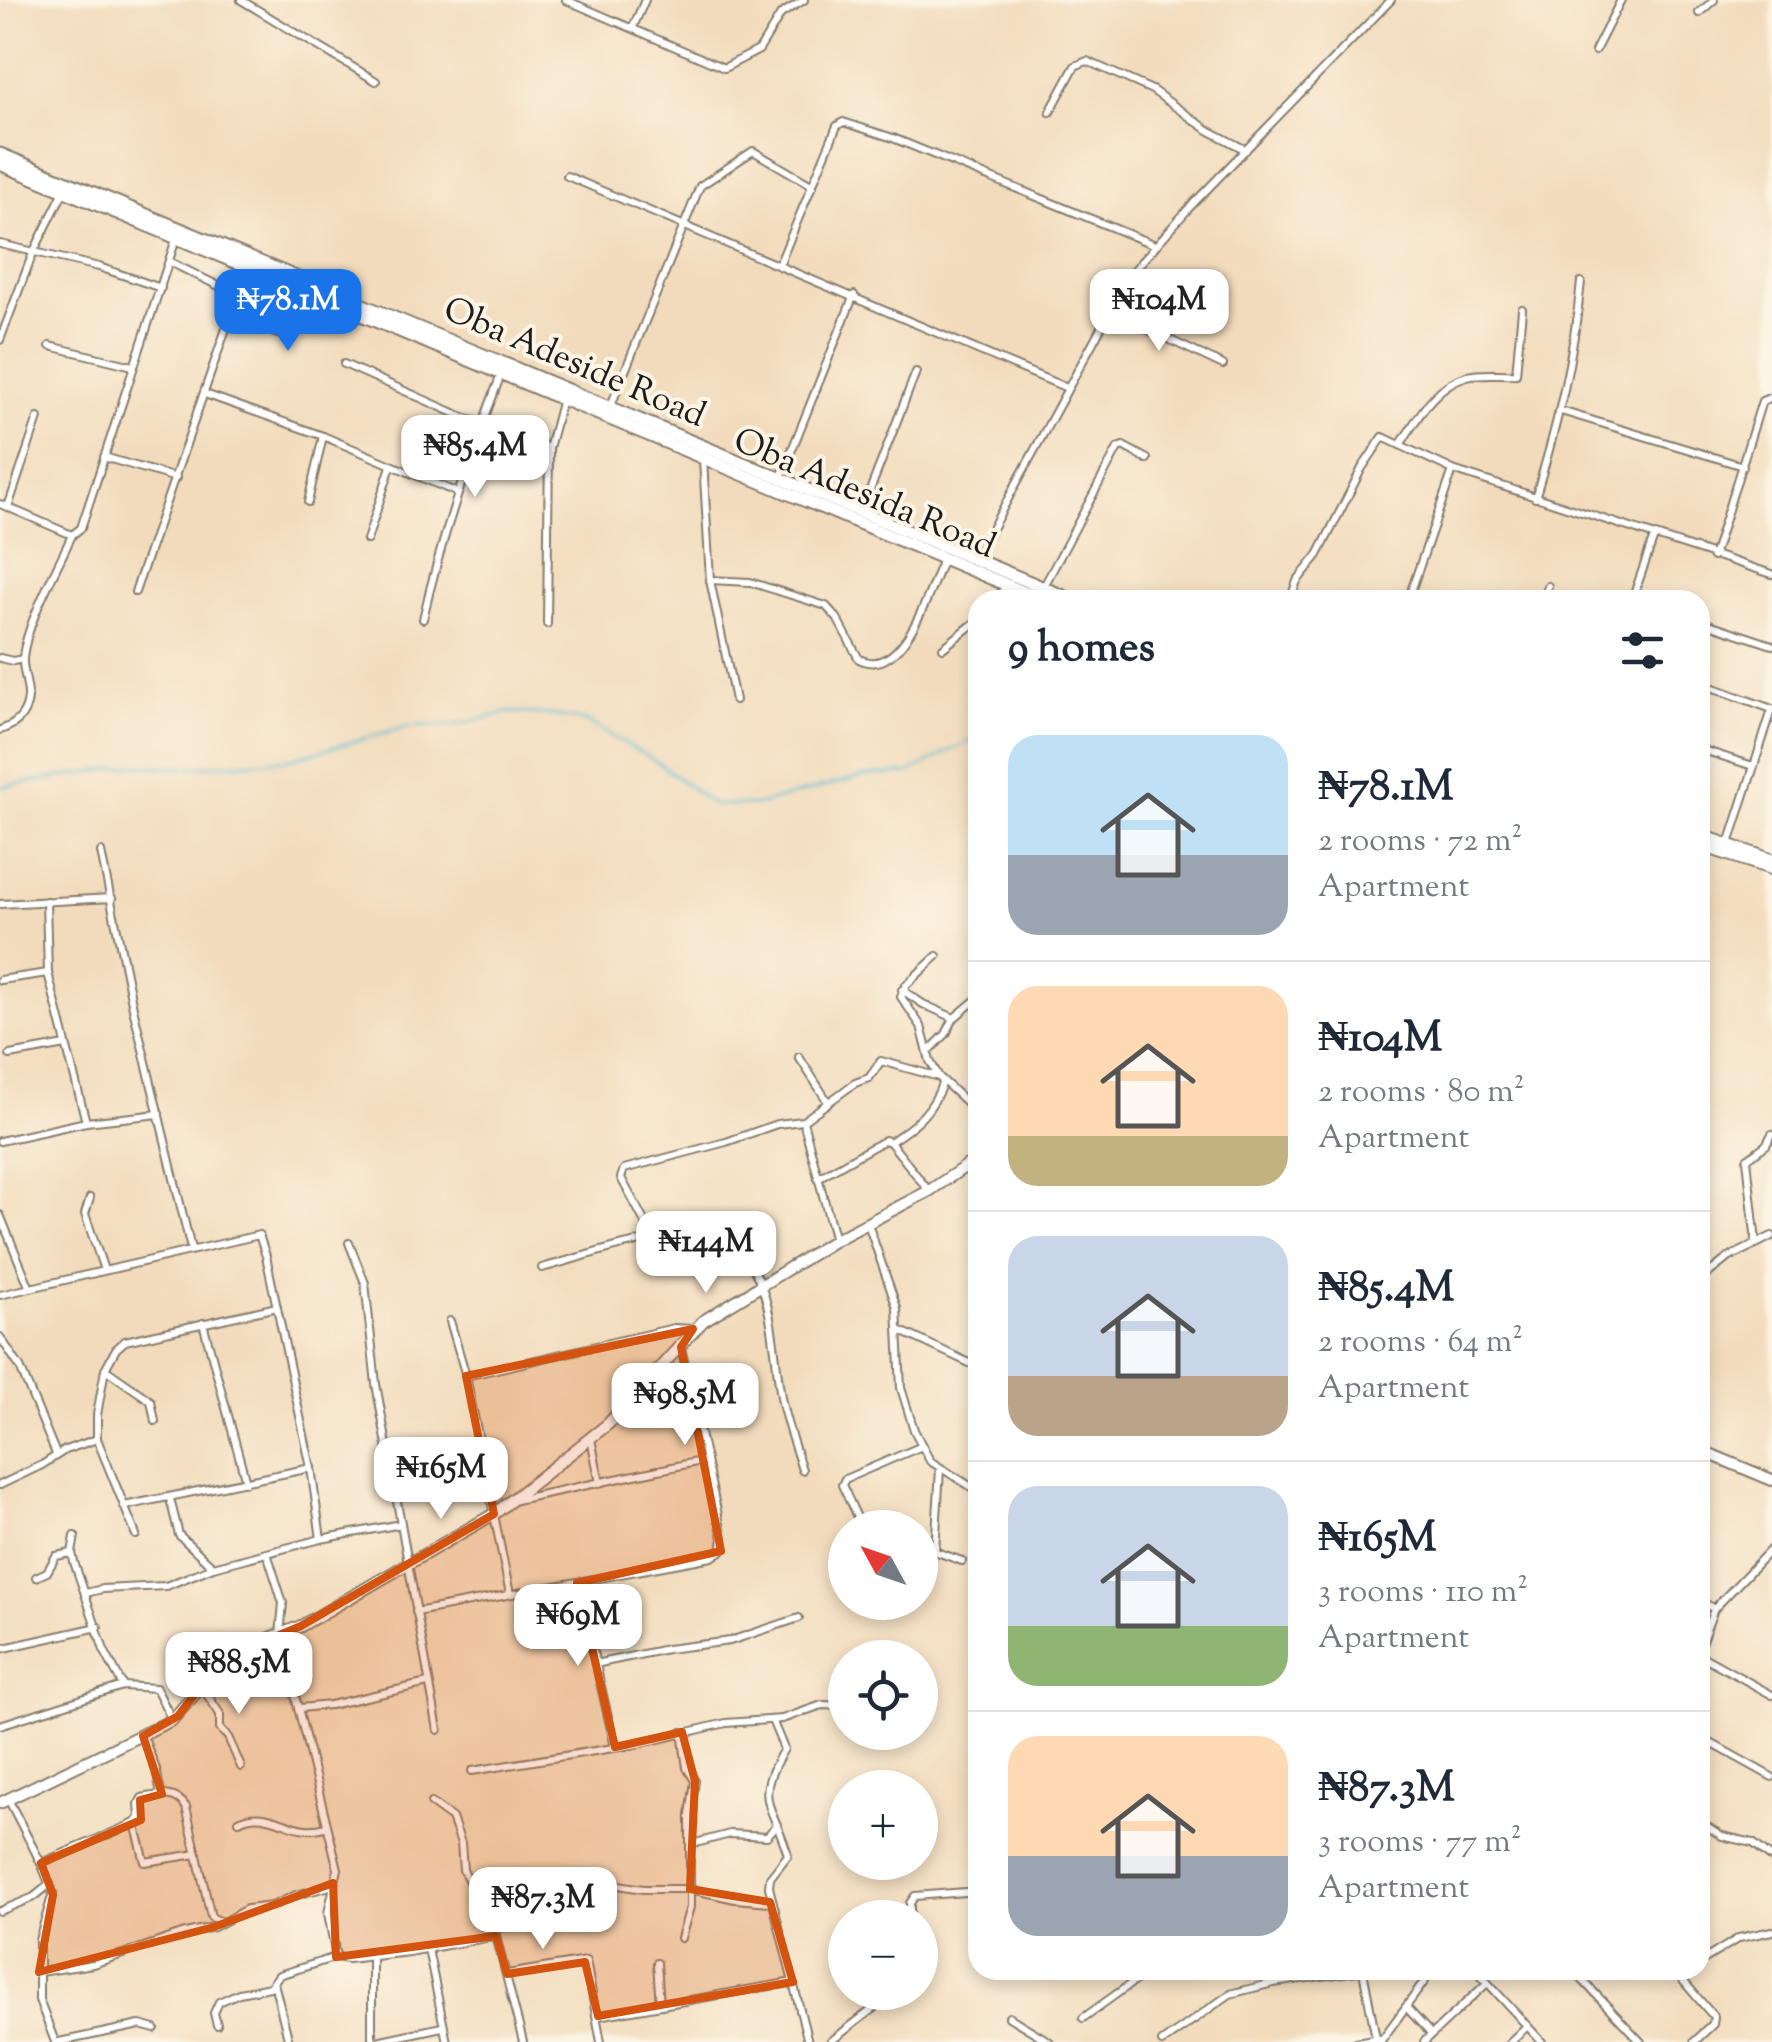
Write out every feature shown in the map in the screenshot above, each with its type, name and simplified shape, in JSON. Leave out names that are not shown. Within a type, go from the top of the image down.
[{"type":"main road","points":[[0,154],[357,308]]},
{"type":"main road","name":"Oba Adesida Road","points":[[0,164],[247,268],[357,308],[503,369],[562,399],[706,453],[1024,590]]},
{"type":"main road","name":"Oba Adeside Road","points":[[503,369],[609,404],[706,453],[781,478],[975,560],[1032,590]]},
{"type":"main road","points":[[1710,842],[1772,860]]},
{"type":"main road","points":[[1710,843],[1772,869]]},
{"type":"street","points":[[241,0],[376,81]]},
{"type":"street","points":[[566,0],[724,68],[759,50],[780,14],[804,0]]},
{"type":"street","points":[[632,26],[644,0]]},
{"type":"street","points":[[975,560],[1129,276],[1154,245],[1391,0]]},
{"type":"street","points":[[1594,51],[1621,0]]},
{"type":"street","points":[[1699,13],[1714,0]]},
{"type":"street","points":[[1050,112],[1075,66],[1087,61],[1152,90],[1208,130],[1246,150]]},
{"type":"street","points":[[780,265],[843,122],[893,138],[1154,245]]},
{"type":"street","points":[[609,404],[704,182],[750,152],[780,164],[813,186]]},
{"type":"street","points":[[566,176],[1068,388]]},
{"type":"street","points":[[0,340],[34,252],[64,190]]},
{"type":"street","points":[[0,730],[26,710],[28,686],[22,660],[40,604],[72,535],[81,528],[176,238]]},
{"type":"street","points":[[0,244],[98,267],[161,288]]},
{"type":"street","points":[[170,262],[237,296]]},
{"type":"street","points":[[135,592],[247,268]]},
{"type":"street","points":[[1535,498],[1562,411],[1574,355],[1581,282]]},
{"type":"street","points":[[229,319],[286,336],[308,292]]},
{"type":"street","points":[[781,478],[854,296]]},
{"type":"street","points":[[1400,444],[1439,392],[1469,376],[1516,374],[1522,308]]},
{"type":"street","points":[[1109,311],[1223,365]]},
{"type":"street","points":[[50,346],[133,366]]},
{"type":"street","points":[[344,364],[549,448]]},
{"type":"street","points":[[423,618],[458,492],[503,369]]},
{"type":"street","points":[[861,512],[916,372]]},
{"type":"street","points":[[204,394],[323,436],[458,492]]},
{"type":"street","points":[[1713,556],[1762,401],[1772,396]]},
{"type":"street","points":[[547,624],[549,448],[562,399]]},
{"type":"street","points":[[1562,411],[1742,466]]},
{"type":"street","points":[[38,418],[4,506],[72,535]]},
{"type":"street","points":[[308,502],[323,436]]},
{"type":"street","points":[[1294,590],[1318,555],[1383,436],[1454,470],[1772,574]]},
{"type":"street","points":[[1044,590],[1118,448],[1122,446],[1147,459]]},
{"type":"street","points":[[706,453],[710,580],[735,700]]},
{"type":"street","points":[[104,457],[176,478]]},
{"type":"street","points":[[366,540],[392,466]]},
{"type":"street","points":[[1412,590],[1454,470]]},
{"type":"street","points":[[1636,590],[1654,537]]},
{"type":"street","points":[[710,580],[750,582],[826,606],[837,618],[858,659],[873,664],[904,646],[944,557]]},
{"type":"street","points":[[1003,590],[1007,585]]},
{"type":"street","points":[[1547,590],[1548,586]]},
{"type":"street","points":[[1710,624],[1772,644]]},
{"type":"street","points":[[943,648],[968,628]]},
{"type":"street","points":[[0,658],[22,660]]},
{"type":"street","points":[[1710,687],[1772,709],[1728,845]]},
{"type":"street","points":[[1710,752],[1753,766]]},
{"type":"street","points":[[101,852],[191,1249]]},
{"type":"street","points":[[0,904],[112,898]]},
{"type":"street","points":[[46,901],[48,973],[86,1122]]},
{"type":"street","points":[[938,956],[902,990],[901,997],[921,1026],[941,1079],[968,1103]]},
{"type":"street","points":[[0,980],[48,973]]},
{"type":"street","points":[[902,990],[954,1018]]},
{"type":"street","points":[[928,1052],[968,1006]]},
{"type":"street","points":[[10,1055],[66,1045]]},
{"type":"street","points":[[799,1058],[828,1102]]},
{"type":"street","points":[[654,1241],[620,1178],[624,1170],[802,1120],[854,1082],[869,1078],[881,1060],[941,1079]]},
{"type":"street","points":[[890,1142],[929,1111],[941,1079]]},
{"type":"street","points":[[0,1140],[86,1122],[158,1114]]},
{"type":"street","points":[[802,1120],[835,1240]]},
{"type":"street","points":[[1756,1243],[1747,1158],[1766,1144],[1772,1134]]},
{"type":"street","points":[[818,1178],[885,1140],[929,1191]]},
{"type":"street","points":[[155,2029],[140,2024],[57,2042],[40,2008],[40,1934],[52,1898],[50,1884],[4,1801],[172,1720],[230,1654],[302,1626],[494,1514],[591,1438],[681,1347],[693,1328],[835,1240],[968,1169]]},
{"type":"street","points":[[90,1198],[85,1214],[104,1270]]},
{"type":"street","points":[[0,1215],[29,1286]]},
{"type":"street","points":[[868,1224],[893,1295],[901,1388],[922,1446],[930,1461],[968,1485]]},
{"type":"street","points":[[0,1295],[259,1236],[311,1468],[321,1539]]},
{"type":"street","points":[[1710,1272],[1728,1258],[1772,1236]]},
{"type":"street","points":[[542,1268],[654,1241],[689,1238],[726,1242],[752,1264],[762,1284],[780,1395],[802,1470]]},
{"type":"street","points":[[349,1242],[365,1283],[376,1384],[438,1730]]},
{"type":"street","points":[[136,1535],[97,1439],[97,1415],[106,1369],[116,1349],[125,1341],[277,1307]]},
{"type":"street","points":[[450,1321],[466,1376],[510,1594]]},
{"type":"street","points":[[203,1323],[246,1482]]},
{"type":"street","points":[[466,1376],[674,1328],[693,1328]]},
{"type":"street","points":[[899,1330],[968,1362]]},
{"type":"street","points":[[0,1336],[20,1367],[56,1454]]},
{"type":"street","points":[[416,1612],[712,1557],[721,1551],[722,1538],[681,1347]]},
{"type":"street","points":[[106,1369],[151,1400],[154,1421]]},
{"type":"street","points":[[591,1438],[600,1483]]},
{"type":"street","points":[[0,1485],[42,1466],[56,1454],[97,1439]]},
{"type":"street","points":[[855,1510],[843,1482],[848,1476],[922,1446]]},
{"type":"street","points":[[1710,1454],[1772,1480]]},
{"type":"street","points":[[510,1502],[706,1460]]},
{"type":"street","points":[[124,1506],[311,1468]]},
{"type":"street","points":[[937,1510],[940,1469]]},
{"type":"street","points":[[170,1498],[179,1534],[213,1567]]},
{"type":"street","points":[[86,1594],[102,1589],[166,1586],[213,1567],[321,1539],[401,1524]]},
{"type":"street","points":[[76,1536],[72,1553],[109,1660],[123,1686]]},
{"type":"street","points":[[1710,1620],[1714,1609],[1772,1548]]},
{"type":"street","points":[[36,1576],[47,1572],[56,1556],[72,1553]]},
{"type":"street","points":[[268,1553],[283,1610],[280,1635],[338,1869],[328,1914],[336,1958]]},
{"type":"street","points":[[938,1553],[962,1562]]},
{"type":"street","points":[[578,1583],[615,1747]]},
{"type":"street","points":[[1710,1606],[1714,1609]]},
{"type":"street","points":[[283,1610],[302,1626]]},
{"type":"street","points":[[595,1664],[667,1648],[730,1641],[799,1618]]},
{"type":"street","points":[[0,1648],[98,1626]]},
{"type":"street","points":[[1710,1660],[1772,1694]]},
{"type":"street","points":[[300,1708],[428,1684]]},
{"type":"street","points":[[0,1725],[123,1686],[156,1688],[172,1720]]},
{"type":"street","points":[[202,1687],[220,1714],[220,1729],[241,1767]]},
{"type":"street","points":[[472,1771],[726,1723],[772,1720],[828,1705]]},
{"type":"street","points":[[772,1720],[784,1746],[770,1771],[766,1788],[788,1855],[770,1878],[770,1902],[808,2042]]},
{"type":"street","points":[[681,1938],[689,1912],[690,1816],[695,1780],[687,1768],[682,1732]]},
{"type":"street","points":[[143,1736],[161,1794]]},
{"type":"street","points":[[1710,1743],[1772,1778]]},
{"type":"street","points":[[41,1863],[135,1824],[140,1818],[140,1800],[161,1794],[184,1803],[212,1918],[222,1921]]},
{"type":"street","points":[[431,1803],[452,1818],[462,1866],[479,1900],[494,1912],[496,1936],[523,2042]]},
{"type":"street","points":[[239,1821],[254,1814],[312,1831],[326,1827]]},
{"type":"street","points":[[135,1824],[145,1862],[197,1854]]},
{"type":"street","points":[[692,1844],[730,1834],[767,1836],[777,1826]]},
{"type":"street","points":[[1710,1828],[1722,1836],[1753,1842],[1772,1858]]},
{"type":"street","points":[[479,1900],[492,1890],[575,1878],[643,1890],[690,1890],[770,1902]]},
{"type":"street","points":[[0,1911],[34,1897],[50,1884]]},
{"type":"street","points":[[40,1972],[93,1964],[214,1927],[247,1908],[272,1906],[334,1885]]},
{"type":"street","points":[[912,1900],[915,1896],[968,1892]]},
{"type":"street","points":[[1710,1956],[1739,1938],[1772,1931]]},
{"type":"street","points":[[218,2025],[214,2013],[218,2002],[239,1992],[270,1988],[285,1972],[336,1958],[428,1949],[496,1936]]},
{"type":"street","points":[[428,1949],[446,2042]]},
{"type":"street","points":[[372,1956],[372,2042],[442,2027]]},
{"type":"street","points":[[507,1974],[586,1961],[601,2042]]},
{"type":"street","points":[[657,1963],[660,2005]]},
{"type":"street","points":[[1083,2018],[1136,1980]]},
{"type":"street","points":[[1162,2042],[1230,1994],[1287,1980]]},
{"type":"street","points":[[1366,1980],[1379,2039]]},
{"type":"street","points":[[1356,2042],[1379,2039],[1426,1980]]},
{"type":"street","points":[[1483,1980],[1542,2042]]},
{"type":"street","points":[[1582,1980],[1641,2042]]},
{"type":"street","points":[[1684,1980],[1714,2016],[1713,2024],[1694,2042]]},
{"type":"street","points":[[598,2016],[793,1982]]},
{"type":"street","points":[[274,1983],[289,2042]]},
{"type":"street","points":[[1424,2042],[1486,1984]]},
{"type":"street","points":[[1406,2007],[1431,2034]]},
{"type":"street","points":[[830,2042],[871,2010]]},
{"type":"street","points":[[1009,2017],[1050,2042]]},
{"type":"street","points":[[1510,2042],[1527,2026]]},
{"type":"highlighted area","points":[[693,1329],[681,1347],[721,1551],[577,1583],[615,1747],[682,1732],[695,1781],[690,1889],[770,1902],[793,1982],[598,2016],[585,1962],[507,1974],[496,1936],[336,1957],[333,1883],[214,1927],[39,1972],[53,1895],[41,1863],[141,1820],[140,1800],[162,1794],[143,1736],[178,1716],[222,1659],[301,1626],[494,1514],[466,1376]]},
{"type":"waterway","points":[[0,787],[135,765],[181,768],[291,759],[409,726],[456,725],[511,712],[588,722],[660,764],[713,805],[757,805],[865,776],[909,773],[968,741]]}]
